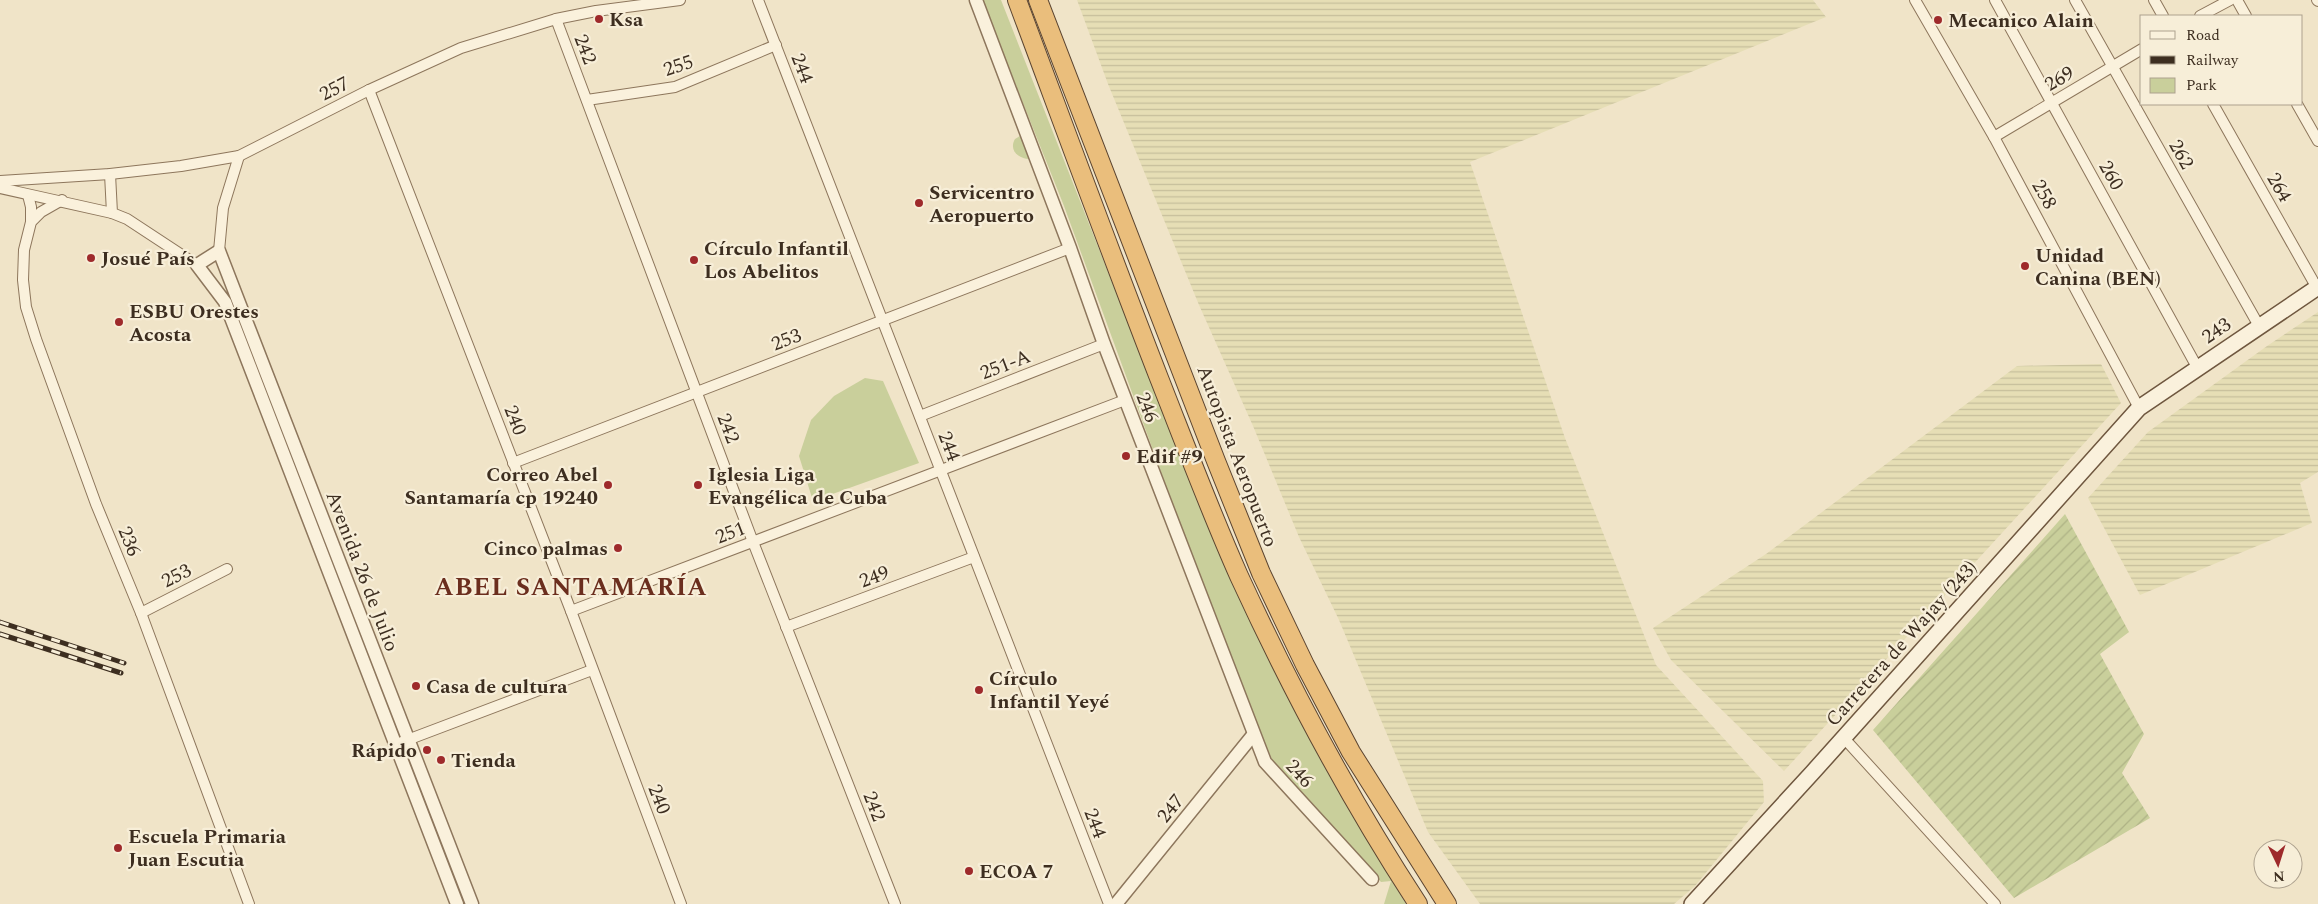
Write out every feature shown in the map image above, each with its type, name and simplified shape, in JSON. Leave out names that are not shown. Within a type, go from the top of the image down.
[{"type":"highway","points":[[1016,0],[1194,469],[1238,574],[1286,674],[1333,761],[1370,828],[1418,904]]},
{"type":"highway","name":"Autopista Aeropuerto","points":[[1038,0],[1261,574],[1305,665],[1351,752],[1447,904]]},
{"type":"main road","name":"243","points":[[2139,408],[2197,366],[2317,287]]},
{"type":"main road","name":"Carretera de Wajay (243)","points":[[1692,904],[2139,408]]},
{"type":"street","name":"257","points":[[0,181],[110,174],[181,166],[239,156],[369,90],[461,48],[556,19],[596,11],[680,0]]},
{"type":"street","name":"244","points":[[758,0],[1109,904]]},
{"type":"street","name":"246","points":[[976,0],[1070,248],[1125,400],[1265,762],[1372,878]]},
{"type":"street","name":"258","points":[[1915,0],[1994,137],[2139,408]]},
{"type":"street","name":"260","points":[[1995,0],[2197,366]]},
{"type":"street","name":"262","points":[[2075,0],[2258,326]]},
{"type":"street","points":[[2154,0],[2162,15]]},
{"type":"street","points":[[2202,15],[2230,0]]},
{"type":"street","points":[[2237,0],[2245,15]]},
{"type":"street","name":"242","points":[[556,19],[753,542],[895,904]]},
{"type":"street","name":"255","points":[[587,100],[675,87],[776,45]]},
{"type":"street","name":"269","points":[[1994,137],[2140,50]]},
{"type":"street","name":"240","points":[[369,90],[571,611],[682,904]]},
{"type":"street","name":"264","points":[[2214,105],[2317,287]]},
{"type":"street","points":[[2298,105],[2318,141]]},
{"type":"street","name":"Avenida 26 de Julio","points":[[239,156],[223,208],[219,251],[339,577],[403,742],[472,904]]},
{"type":"street","points":[[110,174],[112,213]]},
{"type":"street","points":[[0,188],[28,195],[62,200]]},
{"type":"street","name":"236","points":[[28,195],[31,207],[31,222],[24,250],[24,280],[26,307],[33,331],[96,504],[141,613],[249,904]]},
{"type":"street","points":[[31,222],[41,212],[62,200]]},
{"type":"street","name":"Avenida 26 de Julio","points":[[62,200],[112,213],[127,220],[197,265],[225,302],[322,533]]},
{"type":"street","name":"253","points":[[513,463],[1070,248]]},
{"type":"street","points":[[197,265],[219,251]]},
{"type":"street","name":"251-A","points":[[920,416],[1104,344]]},
{"type":"street","name":"251","points":[[571,611],[1125,400]]},
{"type":"street","name":"249","points":[[786,627],[974,557]]},
{"type":"street","name":"253","points":[[141,613],[227,569]]},
{"type":"street","points":[[403,742],[592,670]]},
{"type":"street","name":"247","points":[[1116,904],[1253,735]]},
{"type":"street","points":[[1843,737],[1995,904]]},
{"type":"street","name":"Avenida 26 de Julio","points":[[403,742],[458,904]]},
{"type":"shaded area","points":[[1077,0],[1813,0],[1826,17],[1470,162],[1565,438],[1656,665],[1763,781],[1764,802],[1695,886],[1674,904],[1480,904],[1428,832],[1339,620],[1299,537],[1253,426],[1199,305],[1108,84]]},
{"type":"shaded area","points":[[2318,312],[2318,472],[2300,483],[2312,523],[2140,595],[2088,498],[2148,432],[2267,346]]},
{"type":"shaded area","points":[[2101,364],[2121,403],[1784,771],[1671,660],[1653,628],[1766,554],[2017,366]]},
{"type":"green space","points":[[982,0],[1001,0],[1213,539],[1253,627],[1320,759],[1406,904],[1384,904],[1391,881],[1381,882],[1273,761],[1260,738],[1064,206]]},
{"type":"green space","points":[[1023,134],[1032,159],[1023,158],[1014,151],[1013,143],[1015,139]]},
{"type":"green space","points":[[865,378],[883,381],[919,463],[813,501],[799,456],[811,420],[834,396]]},
{"type":"green space","points":[[2065,514],[2129,632],[2100,654],[2144,734],[2122,773],[2150,818],[2014,898],[1873,730]]},
{"type":"railway","points":[[0,622],[124,663]]},
{"type":"railway","points":[[0,634],[121,673]]},
{"type":"place","name":"Ksa","points":[[599,19]]},
{"type":"place","name":"Mecanico Alain","points":[[1938,20]]},
{"type":"place","name":"Servicentro Aeropuerto","points":[[919,203]]},
{"type":"place","name":"Josué País","points":[[91,258]]},
{"type":"place","name":"Círculo Infantil Los Abelitos","points":[[694,260]]},
{"type":"place","name":"Unidad Canina (BEN)","points":[[2025,266]]},
{"type":"place","name":"ESBU Orestes Acosta","points":[[119,322]]},
{"type":"place","name":"Edif #9","points":[[1126,456]]},
{"type":"place","name":"Correo Abel Santamaría cp 19240","points":[[608,485]]},
{"type":"place","name":"Iglesia Liga Evangélica de Cuba","points":[[698,485]]},
{"type":"place","name":"Cinco palmas","points":[[618,548]]},
{"type":"place","name":"Casa de cultura","points":[[416,686]]},
{"type":"place","name":"Círculo Infantil Yeyé","points":[[979,690]]},
{"type":"place","name":"Rápido","points":[[427,750]]},
{"type":"place","name":"Tienda","points":[[441,760]]},
{"type":"place","name":"Escuela Primaria Juan Escutia","points":[[118,848]]},
{"type":"place","name":"ECOA 7","points":[[969,871]]},
{"type":"district","name":"ABEL SANTAMARÍA","points":[[571,586]]}]
